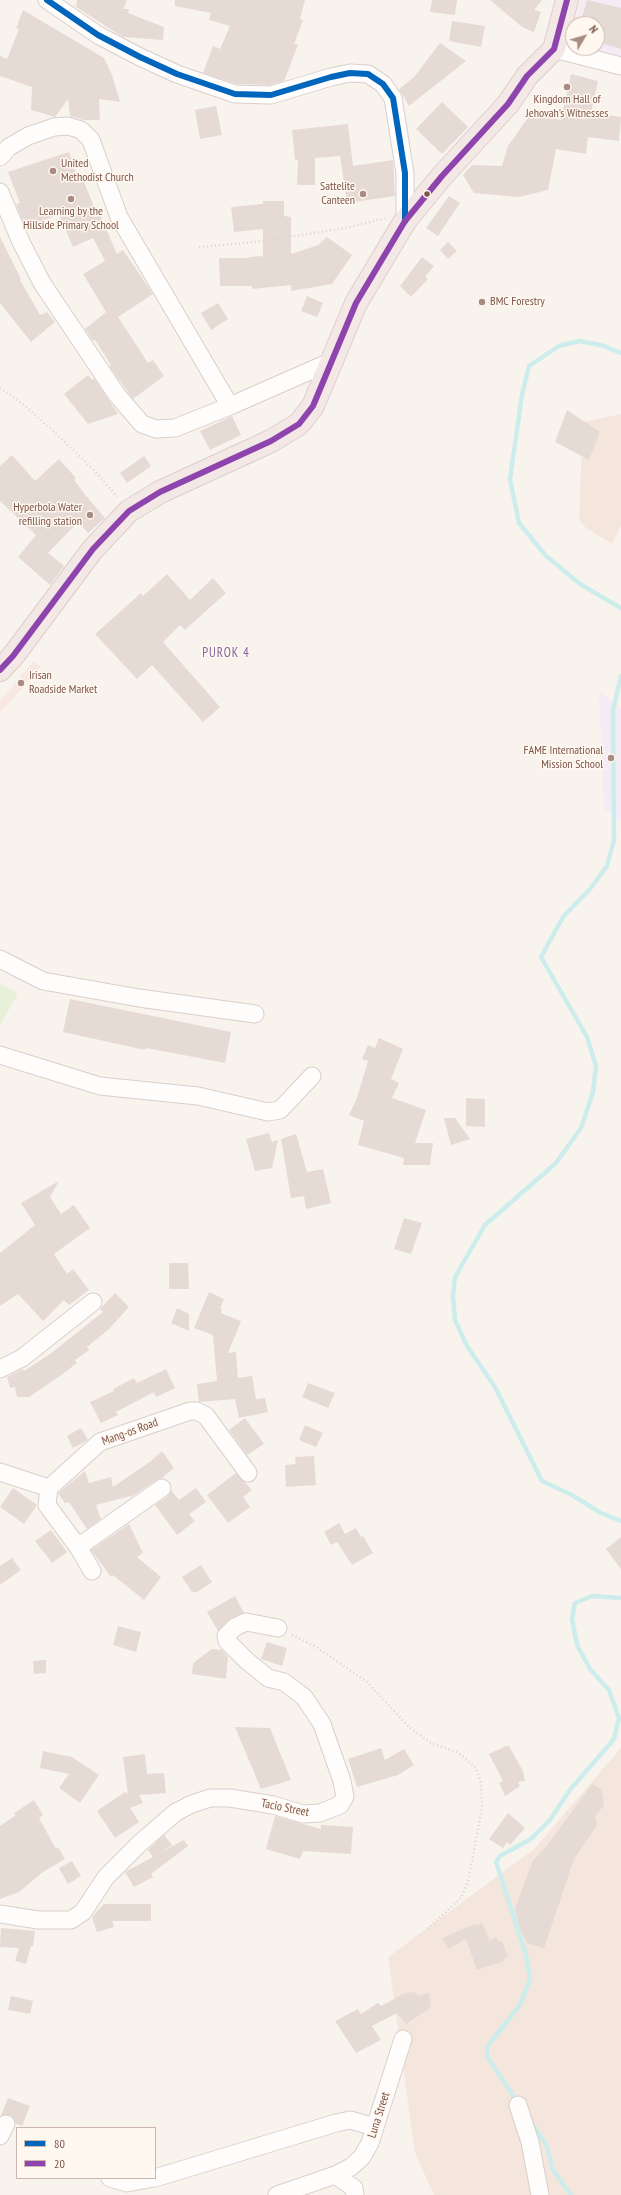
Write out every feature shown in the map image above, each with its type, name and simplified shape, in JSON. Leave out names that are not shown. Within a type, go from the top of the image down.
[{"type":"highway","points":[[0,670],[13,656],[92,549],[129,511],[160,492],[271,441],[298,424],[312,406],[356,303],[406,217],[508,104],[527,76],[554,49],[567,0]]},
{"type":"street","points":[[46,0],[98,35],[140,56],[177,74],[235,94],[271,95],[330,77],[350,73],[368,74],[383,84],[393,98],[405,173],[406,217]]},
{"type":"street","points":[[554,49],[621,66]]},
{"type":"street","points":[[0,157],[9,147],[28,136],[54,127],[68,126],[81,130],[91,140],[119,217],[230,406]]},
{"type":"street","points":[[0,192],[21,242],[42,283],[117,395],[142,424],[156,429],[175,428],[230,406],[330,362]]},
{"type":"street","points":[[0,959],[43,981],[139,998],[255,1014]]},
{"type":"street","points":[[0,1055],[100,1086],[198,1096],[268,1112],[280,1110],[312,1076]]},
{"type":"street","points":[[0,1369],[22,1358],[93,1302]]},
{"type":"street","name":"Mang-os Road","points":[[49,1488],[100,1442],[190,1411],[197,1411],[206,1416],[248,1473]]},
{"type":"street","points":[[0,1472],[49,1488],[47,1505],[78,1547],[92,1571]]},
{"type":"street","points":[[78,1547],[162,1488]]},
{"type":"street","name":"Tacio Street","points":[[0,1914],[38,1920],[71,1920],[83,1912],[106,1877],[139,1844],[176,1812],[210,1798],[230,1798],[273,1805],[302,1814],[330,1811],[340,1805],[345,1797],[342,1781],[322,1724],[304,1697],[284,1682],[268,1678],[246,1660],[227,1641],[226,1636],[236,1626],[246,1622],[278,1628]]},
{"type":"street","name":"Luna Street","points":[[277,2195],[334,2175],[351,2167],[362,2157],[375,2127],[403,2039]]},
{"type":"street","points":[[518,2105],[530,2142],[540,2195]]},
{"type":"street","points":[[156,2177],[336,2123],[350,2120],[375,2127]]},
{"type":"street","points":[[334,2175],[354,2188],[355,2195]]},
{"type":"street","points":[[113,2179],[127,2183],[149,2179]]},
{"type":"path","points":[[199,247],[289,237],[406,217]]},
{"type":"path","points":[[0,388],[23,404],[94,470],[129,511]]},
{"type":"path","points":[[278,1628],[318,1648],[367,1682],[409,1727],[431,1743],[459,1753],[476,1768],[481,1783],[482,1808],[468,1882],[461,1898],[426,1930]]},
{"type":"shaded area","points":[[581,0],[621,0],[621,60],[605,55],[605,16],[576,16]]},
{"type":"shaded area","points":[[621,414],[621,526],[612,544],[585,527],[579,519],[583,422]]},
{"type":"shaded area","name":"Irisan Roadside Market","points":[[34,661],[41,667],[0,713],[0,701]]},
{"type":"shaded area","name":"FAME International Mission School","points":[[599,691],[621,708],[621,820],[604,809]]},
{"type":"shaded area","points":[[621,1748],[621,2195],[434,2195],[415,2153],[388,1957],[533,1850]]},
{"type":"green space","points":[[0,983],[18,994],[0,1025]]},
{"type":"building","points":[[77,0],[127,0],[123,9],[129,9],[128,13],[164,27],[163,40],[123,37],[76,7]]},
{"type":"building","points":[[175,0],[305,0],[300,19],[303,20],[294,44],[298,45],[284,81],[270,85],[237,84],[203,73],[213,46],[220,49],[230,26],[209,20],[211,13],[175,6]]},
{"type":"building","points":[[432,0],[457,0],[455,15],[430,12]]},
{"type":"building","points":[[490,0],[542,0],[534,10],[541,12],[534,32],[522,27]]},
{"type":"building","points":[[587,0],[621,8],[621,49],[605,44],[605,16],[582,16]]},
{"type":"building","points":[[23,10],[104,58],[112,75],[120,102],[99,99],[100,120],[83,120],[70,116],[68,99],[55,117],[31,110],[32,87],[0,76],[0,56],[7,59],[19,29],[16,28]]},
{"type":"building","points":[[452,21],[485,26],[481,47],[449,41]]},
{"type":"building","points":[[440,43],[466,61],[409,106],[399,89],[414,77]]},
{"type":"building","points":[[571,74],[598,81],[591,113],[621,117],[619,141],[588,137],[586,154],[556,149],[548,190],[519,197],[474,193],[463,175],[472,165],[502,166],[508,146],[532,112],[561,120]]},
{"type":"building","points":[[442,102],[468,127],[442,154],[416,129]]},
{"type":"building","points":[[216,106],[222,135],[200,139],[195,110]]},
{"type":"building","points":[[348,124],[353,166],[393,160],[395,196],[347,203],[340,156],[315,158],[315,185],[297,185],[298,160],[295,160],[292,130]]},
{"type":"building","points":[[69,152],[79,182],[83,180],[117,254],[123,250],[153,294],[118,317],[148,363],[153,360],[164,376],[133,399],[109,366],[111,365],[95,340],[93,341],[85,329],[106,312],[83,274],[105,261],[93,238],[73,247],[59,215],[25,226],[16,204],[20,203],[8,172]]},
{"type":"building","points":[[449,196],[460,203],[438,236],[426,228]]},
{"type":"building","points":[[263,201],[284,201],[284,216],[291,217],[291,254],[318,245],[327,237],[352,255],[332,284],[291,291],[291,285],[252,289],[252,286],[220,286],[219,258],[249,258],[263,256],[263,229],[234,232],[231,207],[263,204]]},
{"type":"building","points":[[0,237],[21,279],[20,280],[40,315],[47,312],[55,322],[31,342],[0,303]]},
{"type":"building","points":[[448,242],[457,251],[448,259],[440,250]]},
{"type":"building","points":[[422,257],[434,266],[425,277],[428,279],[411,297],[400,286]]},
{"type":"building","points":[[307,296],[323,303],[317,317],[301,311]]},
{"type":"building","points":[[218,303],[228,319],[211,330],[201,313]]},
{"type":"building","points":[[88,375],[92,380],[94,378],[118,414],[88,424],[64,394]]},
{"type":"building","points":[[567,410],[600,432],[589,460],[555,442]]},
{"type":"building","points":[[232,416],[241,435],[210,450],[200,431]]},
{"type":"building","points":[[12,455],[35,481],[59,459],[76,478],[74,480],[105,518],[88,533],[78,522],[48,553],[64,566],[50,585],[18,557],[36,535],[0,501],[0,466]]},
{"type":"building","points":[[144,456],[151,466],[127,483],[120,473]]},
{"type":"building","points":[[167,574],[190,600],[213,578],[226,593],[185,630],[180,625],[163,642],[220,707],[203,722],[152,665],[137,679],[95,634],[141,593],[143,596]]},
{"type":"building","points":[[70,999],[231,1032],[225,1063],[146,1048],[145,1050],[63,1032]]},
{"type":"building","points":[[379,1038],[403,1049],[391,1079],[399,1083],[392,1098],[426,1110],[415,1143],[433,1143],[430,1165],[403,1165],[404,1158],[358,1145],[364,1121],[349,1115],[357,1098],[368,1061],[362,1059],[368,1045],[375,1048]]},
{"type":"building","points":[[466,1098],[485,1099],[485,1127],[466,1126]]},
{"type":"building","points":[[444,1118],[455,1118],[470,1139],[451,1145]]},
{"type":"building","points":[[269,1133],[272,1142],[278,1140],[272,1168],[255,1171],[246,1139]]},
{"type":"building","points":[[296,1134],[307,1172],[323,1169],[331,1203],[306,1209],[304,1196],[291,1198],[281,1139]]},
{"type":"building","points":[[59,1181],[50,1197],[61,1214],[74,1205],[90,1228],[54,1254],[67,1274],[73,1269],[89,1290],[69,1305],[64,1300],[43,1321],[18,1294],[0,1306],[0,1253],[35,1225],[21,1203]]},
{"type":"building","points":[[404,1218],[422,1223],[411,1254],[394,1249]]},
{"type":"building","points":[[169,1263],[188,1263],[189,1289],[169,1289]]},
{"type":"building","points":[[209,1292],[224,1299],[220,1308],[222,1309],[221,1313],[241,1321],[228,1353],[236,1352],[238,1378],[252,1376],[256,1399],[265,1398],[268,1412],[239,1418],[235,1399],[199,1402],[197,1384],[217,1381],[213,1335],[194,1328]]},
{"type":"building","points":[[115,1293],[129,1307],[108,1330],[87,1347],[89,1350],[75,1360],[77,1363],[29,1397],[17,1397],[15,1387],[10,1388],[7,1377],[23,1369],[24,1371],[50,1354],[103,1312],[100,1309]]},
{"type":"building","points":[[177,1308],[189,1314],[189,1331],[171,1323]]},
{"type":"building","points":[[166,1369],[175,1388],[156,1397],[154,1392],[116,1412],[118,1415],[101,1423],[90,1402],[114,1391],[113,1389],[134,1378],[137,1383]]},
{"type":"building","points":[[308,1383],[335,1393],[328,1408],[302,1397]]},
{"type":"building","points":[[245,1418],[264,1444],[247,1455],[229,1430]]},
{"type":"building","points":[[305,1425],[323,1433],[316,1447],[299,1440]]},
{"type":"building","points":[[81,1428],[88,1440],[73,1448],[67,1436]]},
{"type":"building","points":[[162,1451],[174,1468],[162,1478],[156,1480],[131,1497],[96,1505],[101,1519],[87,1529],[69,1502],[65,1503],[58,1493],[85,1471],[89,1483],[111,1477],[113,1487],[151,1461]]},
{"type":"building","points":[[314,1456],[316,1485],[286,1487],[285,1465],[296,1464],[295,1457]]},
{"type":"building","points":[[236,1473],[252,1490],[243,1497],[250,1507],[228,1523],[207,1495]]},
{"type":"building","points":[[13,1488],[37,1505],[24,1524],[0,1507]]},
{"type":"building","points":[[196,1488],[206,1502],[189,1514],[195,1521],[177,1535],[155,1505],[168,1496],[171,1490],[179,1500]]},
{"type":"building","points":[[339,1523],[345,1534],[356,1528],[361,1537],[363,1536],[373,1553],[352,1565],[337,1542],[331,1545],[324,1532]]},
{"type":"building","points":[[129,1524],[143,1553],[137,1557],[161,1577],[144,1600],[113,1575],[111,1577],[91,1550]]},
{"type":"building","points":[[51,1530],[67,1552],[52,1563],[35,1541]]},
{"type":"building","points":[[621,1537],[621,1569],[606,1549]]},
{"type":"building","points":[[12,1558],[21,1570],[0,1585],[0,1566]]},
{"type":"building","points":[[201,1565],[212,1582],[197,1592],[192,1592],[182,1577]]},
{"type":"building","points":[[235,1596],[244,1613],[231,1618],[218,1631],[207,1612]]},
{"type":"building","points":[[118,1626],[141,1632],[136,1652],[113,1645]]},
{"type":"building","points":[[267,1642],[287,1648],[282,1666],[261,1659]]},
{"type":"building","points":[[212,1649],[222,1650],[228,1657],[226,1679],[192,1674],[193,1663]]},
{"type":"building","points":[[46,1660],[46,1673],[34,1674],[33,1661]]},
{"type":"building","points":[[235,1727],[270,1728],[291,1780],[261,1789]]},
{"type":"building","points":[[509,1746],[523,1771],[525,1781],[518,1782],[520,1786],[505,1796],[499,1783],[503,1781],[489,1754]]},
{"type":"building","points":[[381,1748],[385,1760],[404,1749],[414,1765],[398,1775],[357,1787],[348,1759]]},
{"type":"building","points":[[43,1751],[72,1757],[99,1775],[80,1803],[59,1788],[69,1774],[40,1768]]},
{"type":"building","points":[[145,1754],[147,1774],[164,1773],[166,1793],[139,1795],[143,1803],[130,1808],[139,1822],[115,1838],[97,1811],[125,1792],[128,1794],[123,1757]]},
{"type":"building","points":[[592,1784],[601,1789],[604,1805],[595,1817],[597,1825],[574,1859],[544,1948],[527,1943],[520,1929],[515,1909],[533,1860],[539,1855],[541,1850],[543,1851]]},
{"type":"building","points":[[34,1800],[43,1815],[39,1818],[56,1849],[58,1847],[65,1859],[43,1872],[19,1892],[0,1899],[0,1826],[16,1815],[14,1813]]},
{"type":"building","points":[[508,1813],[525,1828],[510,1845],[507,1842],[503,1848],[489,1839]]},
{"type":"building","points":[[275,1816],[321,1829],[321,1825],[353,1827],[351,1854],[303,1851],[300,1859],[266,1849]]},
{"type":"building","points":[[164,1835],[172,1845],[163,1851],[184,1840],[188,1846],[151,1874],[153,1877],[134,1887],[125,1872],[153,1857],[148,1850]]},
{"type":"building","points":[[72,1861],[81,1876],[68,1884],[59,1868]]},
{"type":"building","points":[[104,1904],[151,1904],[151,1921],[112,1921],[114,1927],[97,1932],[92,1917]]},
{"type":"building","points":[[482,1923],[490,1941],[496,1937],[499,1942],[502,1941],[508,1957],[503,1959],[504,1961],[477,1970],[466,1939],[448,1949],[442,1938],[475,1924],[476,1926]]},
{"type":"building","points":[[1,1928],[35,1931],[33,1946],[31,1946],[26,1964],[15,1961],[19,1948],[0,1947]]},
{"type":"building","points":[[416,1992],[417,1996],[429,1993],[431,2001],[430,2008],[406,2024],[397,2013],[372,2026],[381,2040],[356,2053],[335,2021],[358,2009],[361,2014],[378,2003],[381,2006],[405,1993]]},
{"type":"building","points":[[11,1996],[33,2001],[30,2014],[8,2010]]},
{"type":"building","points":[[8,2098],[30,2106],[22,2126],[16,2124],[11,2115],[1,2115]]},
{"type":"waterway","points":[[621,353],[601,345],[579,341],[559,346],[529,366],[522,395],[510,479],[519,523],[546,556],[580,584],[621,608]]},
{"type":"waterway","points":[[621,676],[613,710],[614,840],[607,866],[590,889],[563,917],[541,957],[587,1037],[596,1066],[593,1092],[581,1128],[556,1163],[485,1225],[455,1277],[453,1296],[455,1320],[467,1346],[495,1387],[542,1481],[572,1495],[601,1513],[621,1521]]},
{"type":"waterway","points":[[518,2103],[487,2056],[487,2047],[520,2005],[530,1979],[526,1955],[496,1862],[500,1856],[531,1839],[550,1820],[569,1791],[614,1739],[619,1718],[609,1690],[590,1669],[577,1645],[572,1619],[575,1603],[592,1596],[621,1598]]},
{"type":"waterway","points":[[531,2122],[546,2144],[553,2170],[571,2195]]},
{"type":"transit line","name":"80","points":[[47,0],[98,35],[140,57],[177,74],[235,94],[271,95],[331,77],[350,73],[368,74],[383,84],[393,98],[405,173],[405,221]]},
{"type":"transit line","name":"20","points":[[0,670],[13,656],[93,549],[129,511],[160,492],[271,441],[299,424],[313,406],[356,303],[405,221],[442,176],[508,104],[527,76],[554,49],[567,0]]},
{"type":"place","name":"Kingdom Hall of Jehovah's Witnesses","points":[[567,87]]},
{"type":"place","name":"United Methodist Church","points":[[53,171]]},
{"type":"place","name":"Sattelite Canteen","points":[[363,194]]},
{"type":"place","name":"Learning by the Hillside Primary School","points":[[71,199]]},
{"type":"place","name":"BMC Forestry","points":[[482,302]]},
{"type":"place","name":"Hyperbola Water refilling station","points":[[90,515]]},
{"type":"place","name":"Irisan Roadside Market","points":[[21,683]]},
{"type":"place","name":"FAME International Mission School","points":[[611,758]]},
{"type":"district","name":"PUROK 4","points":[[226,653]]}]
